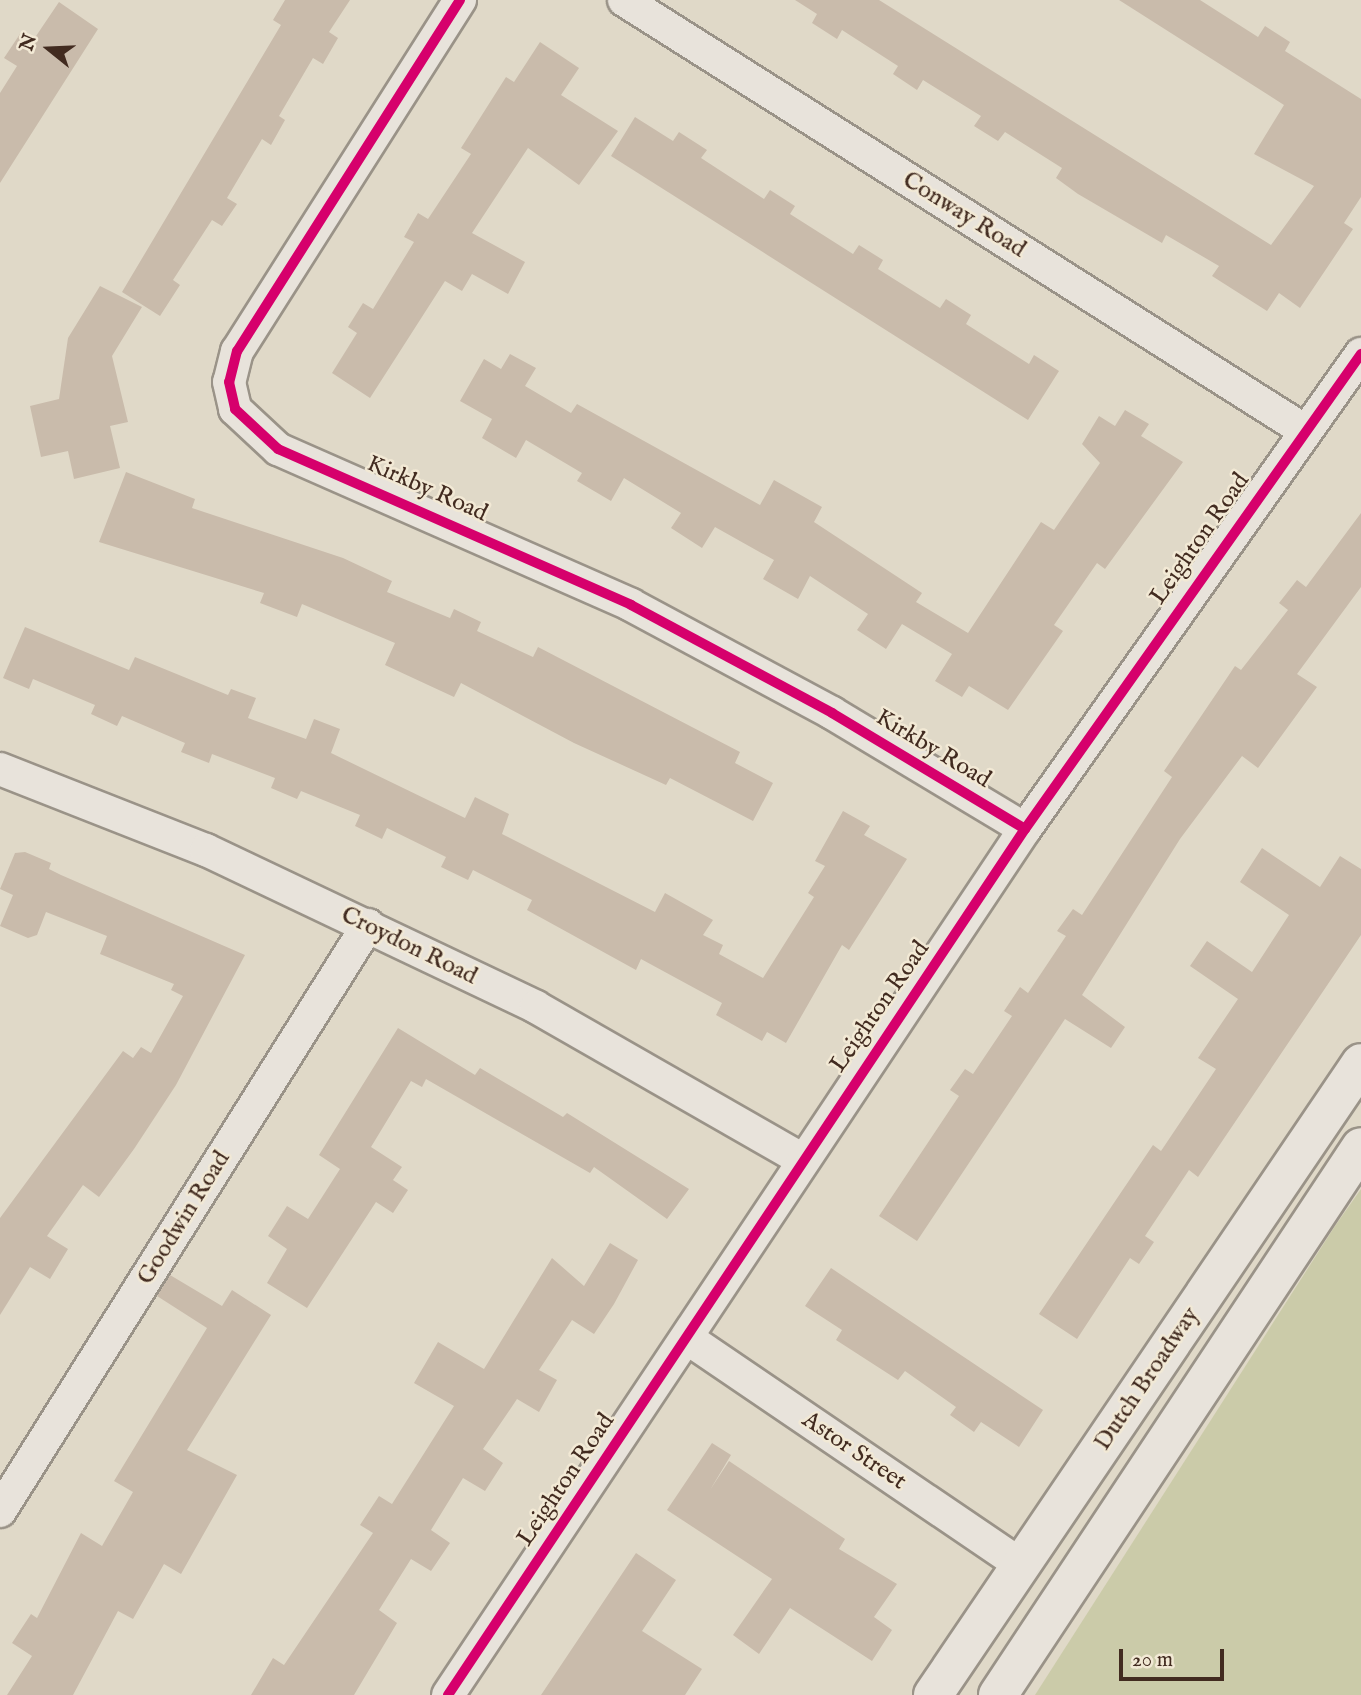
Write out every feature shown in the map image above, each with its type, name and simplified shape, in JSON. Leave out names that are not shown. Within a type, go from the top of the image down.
[{"type":"main road","name":"Dutch Broadway","points":[[933,1695],[1357,1075]]},
{"type":"main road","name":"Dutch Broadway","points":[[998,1695],[1361,1147]]},
{"type":"main road","points":[[1021,1565],[1065,1594]]},
{"type":"street","name":"Kirkby Road","points":[[460,0],[237,351],[229,382],[235,409],[278,449],[631,605],[832,713],[1025,829]]},
{"type":"street","name":"Conway Road","points":[[624,0],[1304,430]]},
{"type":"street","name":"Leighton Road","points":[[448,1695],[687,1338],[801,1159],[1025,829],[1304,430],[1361,354]]},
{"type":"street","name":"Croydon Road","points":[[0,769],[206,850],[368,925],[536,1007],[801,1159]]},
{"type":"street","name":"Goodwin Road","points":[[0,1511],[368,925]]},
{"type":"street","name":"Astor Street","points":[[687,1338],[1021,1565]]},
{"type":"green space","points":[[1361,1189],[1361,1695],[1035,1695],[1335,1226]]},
{"type":"building","points":[[285,0],[350,0],[329,32],[338,38],[323,64],[313,58],[279,116],[285,120],[271,145],[262,139],[227,198],[237,204],[222,226],[212,220],[173,280],[180,285],[160,316],[122,292],[281,25],[273,20]]},
{"type":"building","points":[[795,0],[879,0],[1271,245],[1314,186],[1254,154],[1284,105],[1119,0],[1200,0],[1258,37],[1265,26],[1290,42],[1285,51],[1361,99],[1361,197],[1344,223],[1353,229],[1300,308],[1279,293],[1267,311],[1212,276],[1219,266],[1166,235],[1162,243],[1078,194],[1056,178],[1062,168],[1005,132],[998,141],[974,126],[981,116],[923,80],[917,90],[893,74],[898,66],[842,30],[837,39],[812,23],[817,14]]},
{"type":"building","points":[[59,2],[98,29],[0,183],[0,93],[17,66],[4,58],[22,31],[34,39]]},
{"type":"building","points":[[540,42],[579,68],[561,95],[618,131],[579,185],[528,148],[472,233],[525,262],[508,294],[472,274],[462,291],[445,281],[370,398],[332,373],[357,333],[348,327],[363,303],[373,309],[414,242],[404,237],[418,213],[428,219],[471,154],[461,148],[506,77],[514,82]]},
{"type":"building","points":[[635,117],[673,141],[679,132],[707,150],[701,158],[764,199],[770,190],[795,206],[790,214],[853,254],[859,245],[883,260],[878,269],[940,308],[946,299],[971,315],[966,324],[1029,364],[1034,355],[1059,371],[1028,420],[611,156]]},
{"type":"building","points":[[100,286],[142,307],[112,356],[128,422],[110,426],[120,468],[74,479],[68,451],[41,457],[30,406],[59,399],[68,338]]},
{"type":"building","points":[[510,354],[536,368],[525,386],[571,413],[577,404],[760,505],[774,480],[822,507],[814,522],[922,593],[916,602],[968,633],[1041,522],[1054,530],[1100,463],[1082,444],[1099,416],[1115,426],[1125,410],[1149,424],[1141,436],[1183,462],[1105,569],[1097,563],[1054,625],[1063,631],[1008,710],[969,686],[962,697],[935,681],[952,654],[902,624],[886,649],[857,630],[868,614],[810,576],[798,599],[763,579],[774,560],[715,527],[702,548],[671,528],[681,513],[624,478],[611,501],[577,481],[582,473],[526,440],[516,458],[482,438],[492,419],[460,401],[484,359],[501,369]]},
{"type":"building","points":[[126,472],[195,499],[192,508],[343,558],[392,581],[387,592],[450,618],[454,609],[481,622],[477,631],[533,657],[538,647],[740,752],[735,763],[773,783],[753,821],[670,778],[666,785],[574,743],[461,683],[454,697],[385,665],[395,643],[302,604],[297,617],[260,603],[264,593],[99,542]]},
{"type":"building","points":[[1361,513],[1361,587],[1297,674],[1317,687],[1258,768],[1242,756],[1180,839],[1082,995],[1125,1027],[1111,1048],[1065,1019],[917,1241],[879,1216],[959,1096],[950,1090],[965,1069],[973,1074],[1012,1016],[1004,1011],[1020,987],[1028,993],[1066,936],[1057,931],[1073,909],[1082,915],[1172,777],[1164,771],[1235,666],[1241,670],[1288,610],[1279,603],[1297,580],[1306,587]]},
{"type":"building","points":[[25,627],[129,670],[135,657],[228,695],[231,689],[256,698],[248,718],[306,739],[314,719],[340,729],[331,753],[465,818],[475,797],[509,814],[502,834],[655,912],[665,893],[713,920],[703,935],[723,945],[719,954],[763,978],[814,897],[808,893],[825,866],[815,861],[843,811],[870,826],[864,835],[907,859],[849,950],[842,945],[786,1043],[767,1032],[762,1041],[716,1015],[722,1003],[641,959],[636,970],[527,910],[532,900],[473,870],[468,880],[441,867],[446,857],[387,828],[382,839],[355,826],[360,815],[301,791],[297,799],[271,788],[275,778],[212,754],[209,763],[181,752],[185,743],[122,716],[117,726],[91,714],[95,705],[33,679],[29,689],[3,678]]},
{"type":"building","points":[[1262,848],[1320,887],[1340,856],[1361,869],[1361,935],[1198,1177],[1189,1170],[1145,1236],[1154,1242],[1139,1264],[1130,1258],[1077,1339],[1039,1314],[1153,1145],[1161,1151],[1216,1069],[1198,1058],[1238,999],[1190,966],[1207,941],[1252,972],[1289,915],[1240,882]]},
{"type":"building","points":[[25,852],[51,863],[49,869],[61,875],[245,955],[176,1085],[134,1149],[99,1197],[83,1185],[47,1236],[68,1249],[50,1279],[30,1267],[0,1315],[0,1218],[123,1051],[133,1058],[141,1047],[151,1053],[183,996],[171,990],[174,984],[100,954],[107,936],[46,912],[37,935],[28,938],[0,926],[13,895],[0,889],[15,853]]},
{"type":"building","points":[[398,1028],[475,1075],[480,1068],[563,1117],[567,1113],[689,1189],[667,1219],[594,1167],[590,1173],[426,1079],[422,1087],[411,1081],[371,1147],[402,1167],[393,1180],[408,1190],[393,1213],[376,1202],[307,1308],[267,1283],[287,1249],[268,1236],[287,1206],[308,1219],[340,1169],[319,1155]]},
{"type":"building","points":[[610,1243],[638,1260],[614,1304],[594,1334],[572,1320],[539,1370],[557,1380],[539,1412],[517,1399],[483,1449],[503,1463],[485,1491],[463,1478],[431,1530],[450,1543],[431,1571],[411,1559],[379,1610],[397,1623],[354,1695],[251,1695],[273,1658],[284,1665],[373,1533],[360,1525],[379,1496],[392,1504],[454,1406],[414,1383],[438,1342],[484,1369],[552,1258],[584,1286]]},
{"type":"building","points":[[831,1268],[1043,1410],[1019,1447],[981,1422],[974,1432],[950,1415],[956,1407],[905,1371],[898,1380],[836,1340],[842,1330],[805,1306]]},
{"type":"building","points":[[170,1275],[222,1306],[232,1290],[271,1315],[187,1450],[237,1475],[181,1574],[164,1564],[133,1619],[118,1611],[73,1695],[7,1695],[32,1656],[12,1643],[31,1614],[37,1618],[81,1533],[102,1546],[133,1492],[114,1481],[207,1328],[157,1296]]},
{"type":"building","points":[[712,1443],[731,1455],[710,1490],[729,1461],[845,1539],[839,1549],[897,1584],[874,1617],[892,1630],[872,1661],[790,1608],[759,1654],[733,1635],[772,1579],[667,1510]]},
{"type":"building","points":[[636,1553],[676,1580],[642,1631],[702,1669],[685,1695],[541,1695]]},
{"type":"cycle path","points":[[460,0],[237,351],[229,382],[235,409],[278,449],[631,605],[832,713],[1025,829]]},
{"type":"cycle path","points":[[448,1695],[1025,829],[1361,354]]}]
